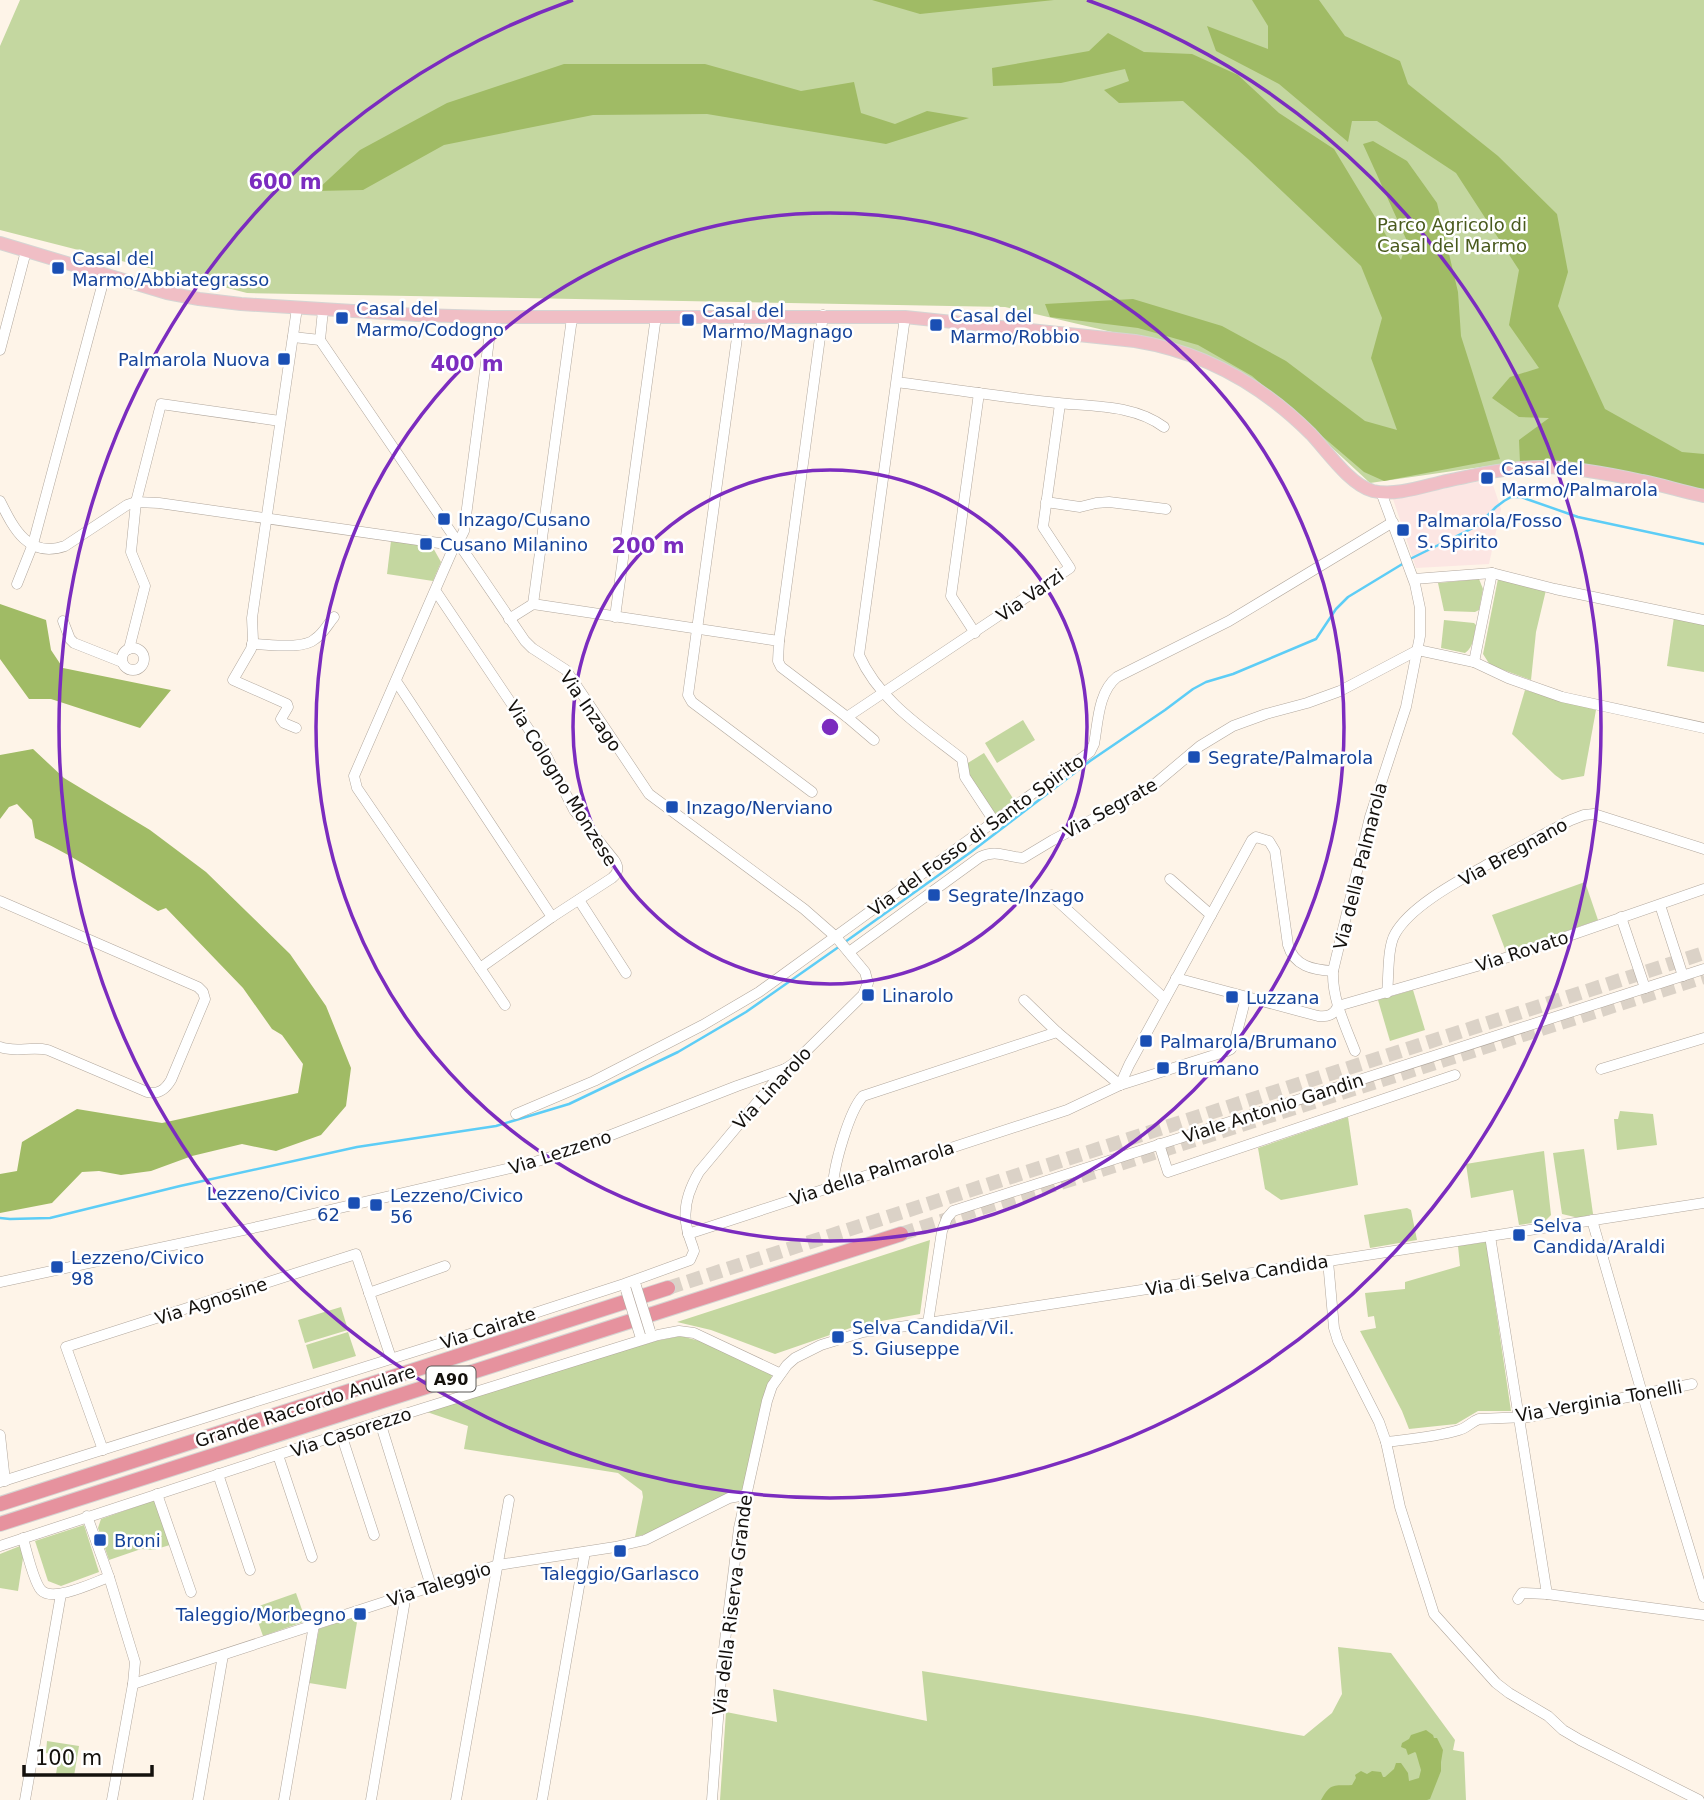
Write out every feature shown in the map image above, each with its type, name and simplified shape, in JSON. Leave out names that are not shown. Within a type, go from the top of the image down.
[{"type":"highway","name":"Grande Raccordo Anulare","points":[[0,1524],[901,1234]]},
{"type":"highway","name":"Grande Raccordo Anulare","points":[[0,1504],[668,1288]]},
{"type":"main road","points":[[0,243],[167,293],[199,299],[297,308],[492,317],[905,317],[1135,341],[1191,355],[1258,389],[1297,421],[1365,488],[1381,492],[1412,489],[1496,471],[1542,467],[1572,469],[1643,481],[1704,496]]},
{"type":"street","points":[[0,350],[26,251]]},
{"type":"street","points":[[18,584],[33,544],[105,275]]},
{"type":"street","points":[[296,728],[282,722],[287,704],[233,680],[252,644],[251,618],[297,308]]},
{"type":"street","points":[[293,337],[320,340],[323,310]]},
{"type":"street","points":[[823,315],[778,659],[780,666],[874,740]]},
{"type":"street","points":[[615,617],[656,316]]},
{"type":"street","points":[[740,316],[699,615],[692,627],[696,640],[688,693],[690,700],[813,792]]},
{"type":"street","points":[[492,317],[465,526],[355,770],[354,781],[505,1005]]},
{"type":"street","points":[[905,317],[859,655],[883,693],[894,705],[962,759],[965,777],[994,821]]},
{"type":"street","points":[[533,604],[572,318]]},
{"type":"street","name":"Via Inzago","points":[[320,340],[509,619],[531,648],[566,670],[649,794],[790,897],[835,937]]},
{"type":"street","points":[[897,383],[1132,411],[1164,427]]},
{"type":"street","points":[[975,633],[951,596],[979,393]]},
{"type":"street","points":[[129,649],[145,586],[131,552],[136,502],[162,404],[280,421]]},
{"type":"street","name":"Via Varzi","points":[[847,717],[1070,568],[1043,527],[1060,404]]},
{"type":"street","name":"Via della Palmarola","points":[[688,1234],[1067,1110],[1120,1085],[1252,840],[1257,836],[1272,844],[1276,854],[1291,953],[1305,965],[1333,971],[1367,828],[1403,720],[1418,650],[1420,620],[1414,579],[1381,492]]},
{"type":"street","points":[[0,501],[14,529],[33,544],[47,548],[60,547],[136,502],[439,543],[456,541]]},
{"type":"street","points":[[1046,502],[1080,507],[1109,502],[1166,509]]},
{"type":"street","name":"Via del Fosso di Santo Spirito","points":[[516,1114],[585,1085],[759,992],[1091,751],[1105,691],[1117,677],[1223,625],[1393,522]]},
{"type":"street","points":[[1474,662],[1492,573]]},
{"type":"street","points":[[1414,579],[1492,573],[1704,620]]},
{"type":"street","name":"Via Cologno Monzese","points":[[435,590],[546,755],[570,804],[617,864],[618,870],[616,875],[480,968]]},
{"type":"street","points":[[509,619],[533,604],[779,641]]},
{"type":"street","points":[[252,644],[288,645],[311,642],[334,617]]},
{"type":"street","points":[[63,621],[74,643],[122,662]]},
{"type":"street","points":[[136,648],[142,652],[145,659],[142,666],[133,670],[126,668],[122,662],[122,655],[129,649],[136,648]]},
{"type":"street","points":[[1418,650],[1474,662],[1508,678],[1562,697],[1704,728]]},
{"type":"street","name":"Via Segrate","points":[[849,952],[980,857],[998,853],[1023,858],[1139,795],[1200,746],[1233,726],[1340,691],[1418,650]]},
{"type":"street","points":[[396,681],[552,917]]},
{"type":"street","name":"Via Bregnano","points":[[1387,993],[1394,936],[1422,905],[1462,879],[1571,820],[1594,814],[1704,849]]},
{"type":"street","points":[[1170,879],[1211,915]]},
{"type":"street","name":"Via Rovato","points":[[1177,978],[1321,1017],[1333,1014],[1338,1006],[1505,958],[1704,890]]},
{"type":"street","points":[[1051,895],[1165,999]]},
{"type":"street","points":[[579,900],[626,973]]},
{"type":"street","points":[[0,901],[198,987],[205,999],[171,1080],[157,1093],[147,1092],[48,1050],[0,1047]]},
{"type":"street","points":[[1660,905],[1683,976]]},
{"type":"street","points":[[1621,917],[1646,988]]},
{"type":"street","name":"Via Linarolo","points":[[692,1257],[693,1249],[685,1218],[686,1201],[699,1172],[785,1069],[866,990],[866,976],[835,937]]},
{"type":"street","name":"Viale Antonio Gandin","points":[[928,1323],[942,1231],[951,1213],[1704,969]]},
{"type":"street","points":[[1333,971],[1338,1006],[1355,1051]]},
{"type":"street","points":[[1024,1000],[1120,1085],[1229,1050],[1233,1045],[1245,997]]},
{"type":"street","points":[[833,1186],[836,1159],[863,1096],[1057,1032]]},
{"type":"street","points":[[1601,1069],[1704,1038]]},
{"type":"street","name":"Via Lezzeno","points":[[0,1282],[275,1223],[528,1164],[570,1151],[785,1069]]},
{"type":"street","points":[[1159,1144],[1168,1172],[1455,1075]]},
{"type":"street","name":"Via di Selva Candida","points":[[779,1373],[795,1358],[821,1345],[863,1332],[1704,1203]]},
{"type":"street","points":[[1592,1220],[1704,1597]]},
{"type":"street","points":[[1490,1236],[1547,1594]]},
{"type":"street","name":"Via Agnosine","points":[[103,1450],[66,1347],[356,1254],[391,1358]]},
{"type":"street","name":"Via Cairate","points":[[2,1481],[630,1285],[692,1257]]},
{"type":"street","points":[[1328,1261],[1338,1341],[1379,1422],[1404,1519],[1431,1607],[1439,1621],[1496,1683],[1509,1693],[1548,1716],[1563,1730],[1580,1740],[1699,1800]]},
{"type":"street","points":[[369,1293],[445,1266]]},
{"type":"street","points":[[630,1285],[645,1335]]},
{"type":"street","name":"Via Casorezzo","points":[[0,1546],[645,1335],[691,1332],[779,1373]]},
{"type":"street","name":"Via della Riserva Grande","points":[[712,1800],[725,1642],[739,1528],[766,1401],[779,1373]]},
{"type":"street","name":"Via Verginia Tonelli","points":[[1386,1442],[1463,1429],[1479,1419],[1518,1418],[1692,1384]]},
{"type":"street","points":[[380,1422],[431,1586]]},
{"type":"street","points":[[341,1434],[374,1535]]},
{"type":"street","points":[[0,1435],[2,1481]]},
{"type":"street","points":[[278,1455],[312,1557]]},
{"type":"street","points":[[218,1474],[250,1570]]},
{"type":"street","points":[[157,1494],[191,1592]]},
{"type":"street","name":"Via Taleggio","points":[[133,1684],[498,1565],[645,1540],[729,1498],[745,1495]]},
{"type":"street","points":[[456,1800],[509,1500]]},
{"type":"street","points":[[87,1516],[135,1658],[133,1684],[112,1800]]},
{"type":"street","points":[[23,1538],[40,1590],[48,1594],[61,1594],[109,1577]]},
{"type":"street","points":[[542,1800],[585,1552]]},
{"type":"street","points":[[1518,1599],[1522,1593],[1547,1594],[1704,1615]]},
{"type":"street","points":[[25,1800],[61,1594]]},
{"type":"street","points":[[370,1800],[406,1594]]},
{"type":"street","points":[[284,1800],[314,1625]]},
{"type":"street","points":[[198,1800],[223,1655]]},
{"type":"shaded area","points":[[1491,479],[1501,509],[1489,564],[1416,568],[1393,499]]},
{"type":"green space","name":"Parco Agricolo di Casal del Marmo","points":[[20,0],[1704,0],[1704,462],[1557,456],[1370,483],[1277,397],[1202,353],[1005,307],[247,293],[0,230],[0,46]]},
{"type":"green space","points":[[872,0],[1054,0],[920,14]]},
{"type":"green space","points":[[1252,0],[1319,0],[1345,36],[1400,61],[1408,84],[1498,156],[1557,214],[1568,272],[1558,306],[1605,409],[1682,452],[1704,454],[1704,490],[1520,463],[1519,440],[1549,418],[1519,417],[1492,398],[1510,377],[1539,368],[1509,325],[1519,270],[1456,173],[1377,121],[1352,121],[1348,142],[1279,84],[1216,51],[1207,26],[1268,49],[1268,26]]},
{"type":"green space","points":[[1108,33],[1144,52],[1192,54],[1238,75],[1279,113],[1334,149],[1401,260],[1407,241],[1363,144],[1373,141],[1407,161],[1437,203],[1458,292],[1461,336],[1500,459],[1384,481],[1364,472],[1252,376],[1198,345],[1138,328],[1050,317],[1045,304],[1133,299],[1222,326],[1286,361],[1365,421],[1397,430],[1371,358],[1382,318],[1361,266],[1183,101],[1119,103],[1104,90],[1129,81],[1125,69],[1061,83],[993,86],[992,68],[1089,51]]},
{"type":"green space","points":[[564,64],[705,64],[801,91],[854,82],[861,113],[895,124],[927,111],[969,118],[886,144],[707,114],[593,115],[444,145],[363,190],[316,191],[360,150],[447,103]]},
{"type":"green space","points":[[391,541],[432,546],[441,562],[433,581],[387,574]]},
{"type":"green space","points":[[1479,579],[1483,589],[1479,610],[1444,611],[1438,583]]},
{"type":"green space","points":[[1498,579],[1546,590],[1536,632],[1531,680],[1490,665],[1483,654]]},
{"type":"green space","points":[[0,604],[46,620],[51,650],[63,668],[171,690],[140,728],[51,699],[29,699],[0,659]]},
{"type":"green space","points":[[1674,617],[1704,624],[1704,672],[1667,666]]},
{"type":"green space","points":[[1444,620],[1476,625],[1472,644],[1465,653],[1441,648]]},
{"type":"green space","points":[[1525,690],[1596,710],[1584,776],[1562,780],[1512,734]]},
{"type":"green space","points":[[1023,720],[1035,740],[997,763],[985,743]]},
{"type":"green space","points":[[33,749],[64,778],[150,830],[206,872],[290,954],[326,1006],[351,1068],[346,1106],[321,1135],[276,1151],[242,1144],[192,1156],[151,1171],[121,1175],[99,1171],[82,1172],[52,1203],[0,1213],[0,1174],[17,1171],[22,1142],[77,1109],[162,1123],[298,1093],[303,1064],[282,1035],[272,1029],[243,988],[166,908],[158,911],[82,863],[35,838],[32,820],[17,804],[9,807],[0,819],[0,755]]},
{"type":"green space","points":[[984,753],[1014,800],[995,814],[963,766]]},
{"type":"green space","points":[[1585,882],[1598,920],[1506,952],[1492,915]]},
{"type":"green space","points":[[1413,990],[1425,1030],[1390,1041],[1378,1000]]},
{"type":"green space","points":[[1620,1111],[1653,1114],[1657,1145],[1617,1150],[1614,1119],[1618,1119]]},
{"type":"green space","points":[[1348,1117],[1358,1185],[1281,1200],[1265,1189],[1258,1148]]},
{"type":"green space","points":[[1584,1149],[1593,1214],[1579,1218],[1562,1214],[1553,1153]]},
{"type":"green space","points":[[1544,1151],[1551,1215],[1545,1221],[1519,1225],[1513,1190],[1471,1198],[1466,1164]]},
{"type":"green space","points":[[1407,1208],[1411,1210],[1417,1240],[1370,1248],[1364,1215]]},
{"type":"green space","points":[[930,1240],[920,1314],[859,1325],[775,1354],[711,1330],[677,1322]]},
{"type":"green space","points":[[1486,1242],[1511,1411],[1478,1411],[1456,1424],[1409,1429],[1360,1331],[1376,1328],[1374,1316],[1368,1317],[1365,1293],[1405,1289],[1405,1282],[1460,1266],[1458,1246]]},
{"type":"green space","points":[[341,1307],[348,1330],[305,1343],[298,1320]]},
{"type":"green space","points":[[348,1332],[356,1356],[313,1369],[306,1345]]},
{"type":"green space","points":[[681,1336],[703,1342],[773,1373],[763,1398],[743,1490],[734,1491],[646,1534],[635,1537],[642,1491],[618,1473],[464,1449],[468,1426],[424,1411],[656,1341]]},
{"type":"green space","points":[[155,1500],[170,1545],[153,1550],[141,1549],[109,1560],[98,1528],[101,1519]]},
{"type":"green space","points":[[84,1525],[99,1572],[61,1586],[48,1581],[35,1541]]},
{"type":"green space","points":[[20,1546],[23,1558],[18,1591],[0,1588],[0,1554]]},
{"type":"green space","points":[[296,1593],[306,1621],[263,1636],[253,1608]]},
{"type":"green space","points":[[358,1616],[346,1689],[309,1683],[319,1629]]},
{"type":"green space","points":[[1338,1647],[1391,1653],[1455,1740],[1453,1750],[1464,1752],[1466,1800],[720,1800],[726,1712],[777,1722],[773,1689],[927,1721],[922,1671],[1304,1736],[1332,1713],[1342,1694]]},
{"type":"green space","points":[[1426,1730],[1437,1738],[1443,1750],[1441,1771],[1430,1799],[1321,1800],[1334,1786],[1352,1785],[1355,1775],[1361,1771],[1367,1774],[1372,1771],[1381,1772],[1385,1777],[1394,1769],[1396,1763],[1401,1763],[1408,1773],[1409,1781],[1419,1778],[1421,1770],[1416,1753],[1408,1755],[1406,1749],[1401,1747],[1411,1735]]},
{"type":"green space","points":[[47,1741],[79,1746],[74,1776],[56,1774],[59,1756],[46,1753]]},
{"type":"waterway","points":[[1410,559],[1477,526],[1496,507],[1511,497],[1521,497],[1578,517],[1704,544]]},
{"type":"waterway","points":[[845,942],[971,852],[1090,761],[1193,689],[1316,639],[1336,609],[1348,597],[1404,563]]},
{"type":"waterway","points":[[0,1218],[50,1218],[357,1147],[496,1126],[569,1104],[678,1052],[746,1012],[840,946]]},
{"type":"tunnel","points":[[668,1288],[1704,953]]},
{"type":"tunnel","points":[[901,1234],[1704,977]]},
{"type":"place","name":"Casal del Marmo/Abbiategrasso","points":[[58,268]]},
{"type":"place","name":"Casal del Marmo/Codogno","points":[[342,318]]},
{"type":"place","name":"Casal del Marmo/Magnago","points":[[688,320]]},
{"type":"place","name":"Casal del Marmo/Robbio","points":[[936,325]]},
{"type":"place","name":"Palmarola Nuova","points":[[284,359]]},
{"type":"place","name":"Casal del Marmo/Palmarola","points":[[1487,478]]},
{"type":"place","name":"Inzago/Cusano","points":[[444,519]]},
{"type":"place","name":"Palmarola/Fosso S. Spirito","points":[[1403,530]]},
{"type":"place","name":"Cusano Milanino","points":[[426,544]]},
{"type":"place","name":"Segrate/Palmarola","points":[[1194,757]]},
{"type":"place","name":"Inzago/Nerviano","points":[[672,807]]},
{"type":"place","name":"Segrate/Inzago","points":[[934,895]]},
{"type":"place","name":"Linarolo","points":[[868,995]]},
{"type":"place","name":"Luzzana","points":[[1232,997]]},
{"type":"place","name":"Palmarola/Brumano","points":[[1146,1041]]},
{"type":"place","name":"Brumano","points":[[1163,1068]]},
{"type":"place","name":"Lezzeno/Civico 62","points":[[354,1203]]},
{"type":"place","name":"Lezzeno/Civico 56","points":[[376,1205]]},
{"type":"place","name":"Selva Candida/Araldi","points":[[1519,1235]]},
{"type":"place","name":"Lezzeno/Civico 98","points":[[57,1267]]},
{"type":"place","name":"Selva Candida/Vil. S. Giuseppe","points":[[838,1337]]},
{"type":"place","name":"Broni","points":[[100,1540]]},
{"type":"place","name":"Taleggio/Garlasco","points":[[620,1551]]},
{"type":"place","name":"Taleggio/Morbegno","points":[[360,1614]]}]
